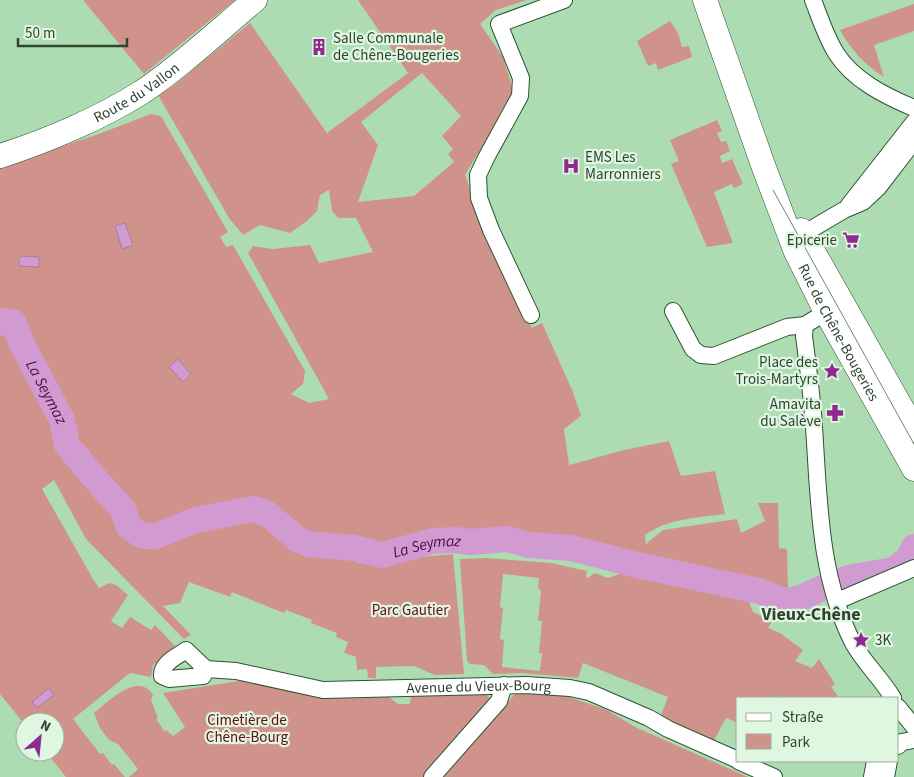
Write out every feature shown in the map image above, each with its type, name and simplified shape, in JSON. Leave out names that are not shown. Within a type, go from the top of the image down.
[{"type":"main road","name":"Route du Vallon","points":[[0,156],[101,116],[141,92],[166,75],[255,0]]},
{"type":"main road","name":"Rue de Chêne-Bougeries","points":[[705,0],[796,252],[826,312],[914,469]]},
{"type":"main road","points":[[713,0],[782,194],[914,430]]},
{"type":"street","points":[[531,314],[491,230],[479,198],[478,175],[520,96],[520,78],[499,24],[564,0]]},
{"type":"street","points":[[812,0],[829,40],[841,60],[868,84],[914,108]]},
{"type":"street","points":[[844,210],[914,122]]},
{"type":"street","points":[[804,234],[844,210],[863,202],[878,188],[914,141]]},
{"type":"street","points":[[673,311],[693,350],[701,355],[714,356],[787,327],[805,325],[826,312]]},
{"type":"street","points":[[805,325],[804,336],[814,425],[821,521],[830,578],[853,643],[868,667],[885,686],[891,697]]},
{"type":"street","points":[[836,597],[914,568]]},
{"type":"street","name":"Avenue du Vieux-Bourg","points":[[206,669],[236,670],[323,690],[504,686],[570,688],[589,692],[649,718],[668,729],[736,760]]},
{"type":"street","points":[[432,777],[499,701],[504,686]]},
{"type":"street","points":[[899,710],[914,727]]},
{"type":"street","points":[[899,745],[902,742],[914,740]]},
{"type":"street","name":"Avenue du Vieux-Bourg","points":[[740,762],[774,777]]},
{"type":"street","points":[[872,777],[875,762]]},
{"type":"street","points":[[886,777],[889,762]]},
{"type":"green space","points":[[83,0],[235,0],[144,74]]},
{"type":"green space","name":"Parc Gautier","points":[[358,0],[527,0],[496,10],[480,24],[503,57],[514,93],[465,175],[480,217],[532,328],[542,323],[573,392],[581,416],[564,429],[569,465],[624,450],[669,441],[681,476],[715,471],[725,514],[664,525],[645,535],[646,544],[663,530],[737,519],[741,533],[765,521],[758,503],[778,503],[779,548],[787,549],[788,589],[768,588],[584,541],[537,540],[501,535],[452,535],[390,545],[355,536],[358,563],[453,554],[464,674],[435,675],[414,666],[376,667],[376,678],[368,678],[367,669],[357,670],[356,657],[344,653],[348,642],[336,637],[337,633],[311,623],[312,620],[286,610],[284,613],[232,592],[230,597],[189,582],[180,603],[163,606],[191,635],[184,639],[86,539],[54,480],[42,489],[93,579],[99,588],[109,583],[116,585],[128,595],[111,621],[122,628],[130,617],[151,630],[155,625],[176,647],[153,665],[151,677],[130,673],[73,719],[100,754],[103,753],[125,777],[66,777],[54,762],[65,762],[65,712],[15,713],[0,694],[0,167],[96,135],[151,114],[161,116],[228,232],[220,237],[226,247],[233,245],[305,371],[303,384],[291,394],[309,403],[329,399],[248,253],[253,246],[273,249],[310,245],[319,263],[373,252],[356,218],[338,218],[332,211],[329,190],[320,195],[317,211],[290,233],[260,225],[243,235],[229,218],[158,95],[173,86],[250,23],[327,133],[408,73]],"holes":[[[422,73],[461,116],[442,136],[453,149],[448,154],[454,162],[414,196],[358,202],[378,145],[361,122]]]},
{"type":"green space","points":[[914,4],[914,31],[874,45],[884,77],[859,56],[840,30]]},
{"type":"green space","points":[[670,21],[678,33],[682,47],[689,46],[692,57],[658,70],[656,63],[648,66],[637,41]]},
{"type":"green space","points":[[717,120],[722,131],[717,133],[721,142],[726,141],[730,151],[720,156],[722,163],[732,159],[743,184],[734,188],[732,184],[714,192],[733,243],[707,247],[671,164],[679,161],[670,140]]},
{"type":"green space","points":[[487,558],[551,563],[587,571],[586,576],[588,578],[595,573],[608,578],[625,572],[749,602],[753,612],[771,623],[768,628],[780,633],[803,650],[795,661],[812,668],[819,659],[835,684],[831,687],[838,696],[736,697],[736,722],[726,718],[712,744],[660,718],[668,697],[583,663],[578,678],[523,673],[493,674],[484,665],[470,664],[467,661],[460,559]],"holes":[[[503,574],[539,578],[538,589],[541,590],[538,621],[542,621],[539,653],[542,653],[540,671],[502,667],[504,640],[500,639],[503,608],[500,607]]]},
{"type":"green space","name":"Cimetière de Chêne-Bourg","points":[[251,679],[336,698],[389,697],[398,704],[410,704],[411,696],[488,694],[490,703],[426,777],[129,777],[138,769],[118,744],[109,740],[100,728],[94,713],[115,696],[131,687],[147,688],[153,695],[151,700],[158,718],[156,719],[165,732],[166,730],[173,736],[185,727],[163,693]]},
{"type":"green space","points":[[517,692],[563,695],[607,710],[635,727],[748,777],[439,777]]},
{"type":"shaded area","points":[[125,223],[133,245],[122,249],[115,226]]},
{"type":"shaded area","points":[[22,256],[39,257],[39,267],[19,266],[19,258]]},
{"type":"shaded area","points":[[178,359],[191,374],[183,382],[169,367]]},
{"type":"shaded area","points":[[49,688],[54,695],[37,708],[32,702]]},
{"type":"waterway","name":"La Seymaz","points":[[0,323],[4,321],[14,323],[22,344],[62,420],[67,445],[123,509],[128,526],[142,536],[156,536],[196,520],[254,509],[268,514],[298,540],[309,544],[354,548],[382,555],[433,541],[455,540],[470,542],[507,539],[529,545],[571,548],[637,565],[759,591],[781,600],[793,600],[803,597],[852,577],[894,570],[909,558],[914,547]]},
{"type":"tram line","points":[[773,190],[914,444]]},
{"type":"place","name":"Salle Communale de Chêne-Bougeries","points":[[319,47]]},
{"type":"place","name":"EMS Les Marronniers","points":[[571,166]]},
{"type":"place","name":"Epicerie","points":[[851,240]]},
{"type":"place","name":"Place des Trois-Martyrs","points":[[832,371]]},
{"type":"place","name":"Amavita du Salève","points":[[835,413]]},
{"type":"place","name":"3K","points":[[861,640]]},
{"type":"district","name":"Vieux-Chêne","points":[[811,614]]}]
